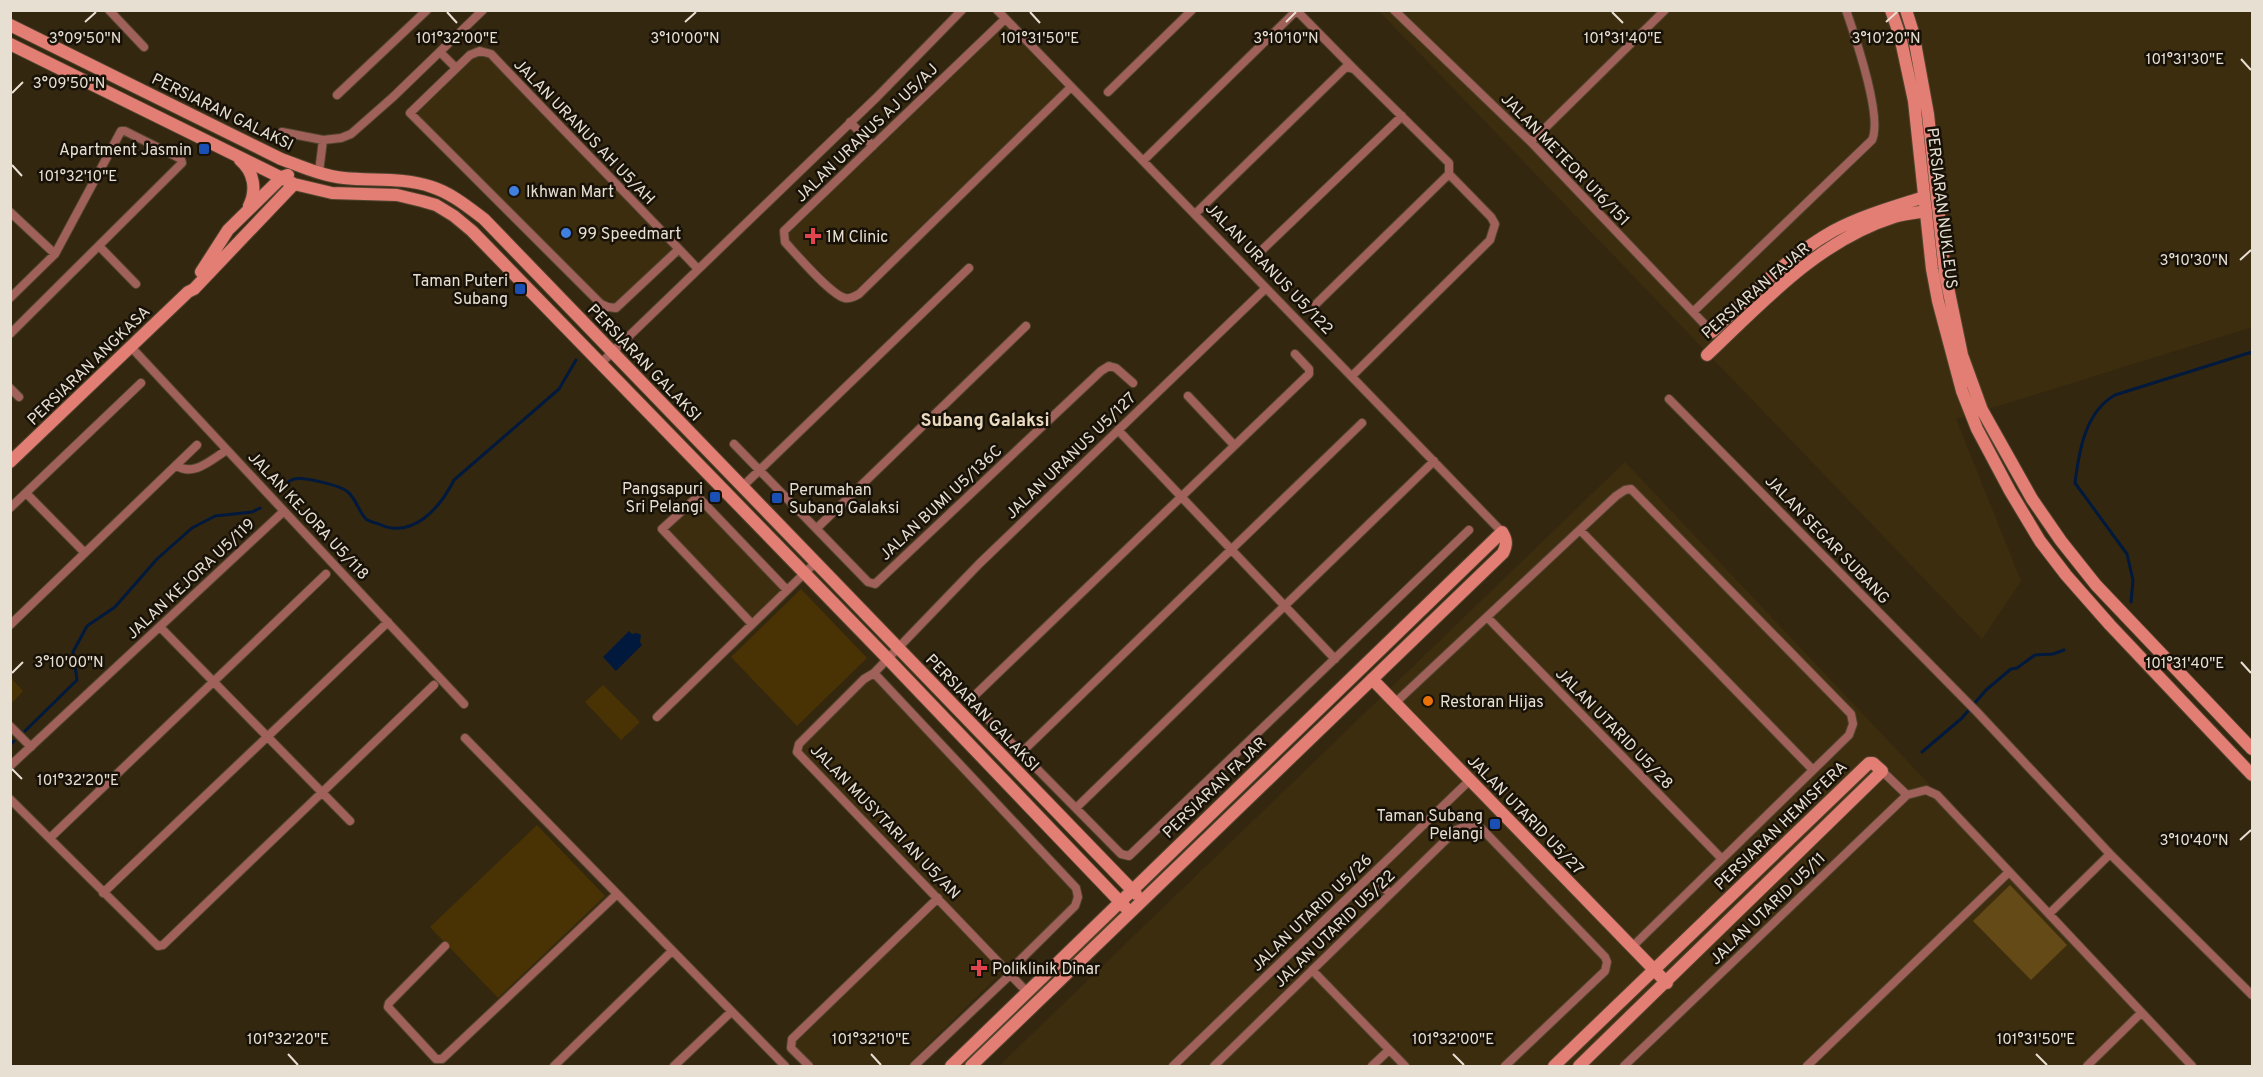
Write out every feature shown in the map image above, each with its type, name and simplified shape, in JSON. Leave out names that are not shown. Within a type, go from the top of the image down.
[{"type":"street","points":[[109,10],[144,47]]},
{"type":"street","points":[[337,95],[428,10]]},
{"type":"street","points":[[282,132],[323,140],[341,138],[351,134],[483,10]]},
{"type":"street","points":[[600,364],[962,10]]},
{"type":"street","name":"JALAN URANUS U5/122","points":[[997,10],[1502,532]]},
{"type":"street","points":[[1108,92],[1192,10]]},
{"type":"street","name":"JALAN METEOR U16/151","points":[[1394,10],[1531,142],[1712,332]]},
{"type":"street","points":[[1531,142],[1665,10]]},
{"type":"street","points":[[1693,312],[1872,140],[1875,128],[1865,68],[1846,10]]},
{"type":"street","name":"PERSIARAN NUKLEUS","points":[[1891,10],[1900,36],[1914,101],[1932,269],[1938,301],[1962,391],[1977,429],[2040,541],[2066,575],[2110,625],[2253,775]]},
{"type":"street","name":"PERSIARAN NUKLEUS","points":[[1906,10],[1913,32],[1928,114],[1945,273],[1962,355],[1982,410],[2032,500],[2096,585],[2253,749]]},
{"type":"street","points":[[1143,161],[1296,11],[1350,68],[1449,163],[1449,174],[1495,224],[1490,240],[1352,376]]},
{"type":"street","name":"JALAN URANUS AJ U5/AJ","points":[[1005,19],[784,231],[785,242],[812,270],[837,295],[846,298],[859,294],[1071,87]]},
{"type":"street","name":"PERSIARAN GALAKSI","points":[[10,25],[281,159],[342,178],[404,180],[433,187],[459,201],[484,219],[1142,901]]},
{"type":"street","name":"PERSIARAN GALAKSI","points":[[10,44],[237,157],[289,179],[332,193],[397,195],[423,201],[445,211],[471,231],[888,659],[1130,913]]},
{"type":"street","name":"JALAN URANUS AH U5/AH","points":[[679,249],[616,308],[608,308],[601,304],[410,113],[470,55],[480,51],[491,54],[679,249],[697,268]]},
{"type":"street","points":[[440,52],[456,68]]},
{"type":"street","points":[[1195,214],[1350,68]]},
{"type":"street","points":[[1261,251],[1402,116]]},
{"type":"street","points":[[850,122],[873,146]]},
{"type":"street","points":[[10,298],[55,254],[121,131],[181,159],[182,164],[10,334]]},
{"type":"street","points":[[318,172],[323,140]]},
{"type":"street","points":[[248,143],[253,151],[282,168],[289,179],[324,183],[336,182],[342,178]]},
{"type":"street","points":[[237,157],[245,164],[253,182],[252,201],[247,210]]},
{"type":"street","points":[[1316,304],[1449,174]]},
{"type":"street","name":"PERSIARAN ANGKASA","points":[[188,292],[188,285],[206,267],[222,238],[247,210],[289,179]]},
{"type":"street","name":"PERSIARAN ANGKASA","points":[[10,462],[188,292],[194,289],[289,179]]},
{"type":"street","name":"PERSIARAN FAJAR","points":[[1712,332],[1793,258],[1833,231],[1863,217],[1924,197]]},
{"type":"street","name":"PERSIARAN FAJAR","points":[[1707,355],[1800,269],[1828,248],[1894,217],[1926,211]]},
{"type":"street","points":[[10,212],[55,254]]},
{"type":"street","points":[[99,246],[136,284]]},
{"type":"street","points":[[742,487],[969,268]]},
{"type":"street","name":"JALAN URANUS U5/127","points":[[874,673],[979,564],[1266,288]]},
{"type":"street","points":[[734,444],[817,528],[1026,326]]},
{"type":"street","name":"JALAN KEJORA U5/118","points":[[131,346],[464,704]]},
{"type":"street","points":[[1295,354],[1309,369],[1309,374],[972,701],[1021,753],[1121,854],[1129,856],[1469,530]]},
{"type":"street","name":"JALAN BUMI U5/136C","points":[[817,528],[868,582],[876,584],[1101,370],[1109,366],[1116,368],[1133,383]]},
{"type":"street","points":[[10,508],[141,383]]},
{"type":"street","points":[[10,388],[19,397]]},
{"type":"street","points":[[1188,396],[1234,446]]},
{"type":"street","name":"JALAN SEGAR SUBANG","points":[[1669,399],[1977,712],[2109,854],[2253,995]]},
{"type":"street","points":[[1021,753],[1362,423]]},
{"type":"street","points":[[1118,430],[1335,659]]},
{"type":"street","points":[[10,625],[197,445]]},
{"type":"street","points":[[176,465],[182,471],[192,470],[227,450]]},
{"type":"street","points":[[1076,808],[1434,461]]},
{"type":"street","points":[[1395,703],[1624,490],[1631,489],[1851,714],[1853,724],[1849,735],[1632,947]]},
{"type":"street","points":[[26,493],[85,553]]},
{"type":"street","points":[[752,624],[663,529],[699,498],[787,590]]},
{"type":"street","name":"JALAN KEJORA U5/119","points":[[10,766],[284,511]]},
{"type":"street","points":[[1580,530],[1813,770]]},
{"type":"street","name":"PERSIARAN FAJAR","points":[[951,1066],[1502,532],[1506,539],[1503,553],[971,1066]]},
{"type":"street","points":[[657,717],[815,563]]},
{"type":"street","points":[[50,838],[326,574]]},
{"type":"street","points":[[1286,741],[1354,683],[1372,679],[1370,674],[1372,667],[1433,598]]},
{"type":"street","name":"JALAN UTARID U5/28","points":[[1487,617],[1722,859]]},
{"type":"street","points":[[103,893],[388,622]]},
{"type":"street","points":[[160,627],[350,821]]},
{"type":"street","points":[[874,673],[1076,888],[1078,897],[1076,906],[914,1066]]},
{"type":"street","name":"JALAN MUSYTARI AN U5/AN","points":[[874,673],[864,679],[799,744],[798,752],[1027,992]]},
{"type":"street","name":"JALAN UTARID U5/27","points":[[1372,679],[1667,983]]},
{"type":"street","points":[[10,799],[158,946],[163,945],[434,685]]},
{"type":"street","points":[[10,726],[31,747]]},
{"type":"street","points":[[465,738],[785,1066]]},
{"type":"street","name":"PERSIARAN HEMISFERA","points":[[1554,1066],[1869,763],[1873,763],[1882,771],[1667,983],[1579,1066]]},
{"type":"street","points":[[1882,771],[1907,795],[1926,790],[1937,795],[2192,1066]]},
{"type":"street","name":"JALAN UTARID U5/26","points":[[1173,1066],[1470,780]]},
{"type":"street","name":"JALAN UTARID U5/11","points":[[1624,1066],[1907,795]]},
{"type":"street","name":"JALAN UTARID U5/22","points":[[1214,1066],[1456,831],[1469,825],[1482,829],[1605,957],[1607,962],[1605,971],[1505,1066]]},
{"type":"street","points":[[2049,914],[2109,854]]},
{"type":"street","points":[[1807,1066],[2009,872]]},
{"type":"street","points":[[1372,875],[1390,894]]},
{"type":"street","points":[[445,946],[389,1002],[388,1007],[436,1059],[446,1057],[616,894]]},
{"type":"street","points":[[809,1066],[791,1048],[792,1039],[938,898]]},
{"type":"street","points":[[554,1066],[672,951]]},
{"type":"street","points":[[1312,970],[1405,1066]]},
{"type":"street","points":[[674,1066],[731,1012]]},
{"type":"street","points":[[2087,1066],[2141,1013]]},
{"type":"street","points":[[1372,1066],[1389,1050]]},
{"type":"shaded area","points":[[1379,11],[2252,11],[2252,327],[1956,419],[2021,581],[1982,639]]},
{"type":"shaded area","points":[[1005,24],[1064,87],[853,292],[840,292],[790,241],[789,232]]},
{"type":"shaded area","points":[[480,55],[489,58],[673,249],[617,302],[604,301],[416,113],[472,58]]},
{"type":"shaded area","points":[[1625,462],[2195,1066],[999,1066]]},
{"type":"shaded area","points":[[699,502],[783,590],[752,619],[667,530]]},
{"type":"shaded area","points":[[801,589],[867,658],[797,726],[731,657]]},
{"type":"shaded area","points":[[874,677],[1074,890],[1074,897],[1072,904],[906,1066],[814,1066],[794,1046],[794,1042],[943,899],[801,751],[802,745],[866,682]]},
{"type":"shaded area","points":[[11,678],[23,691],[11,704]]},
{"type":"shaded area","points":[[603,685],[640,722],[621,740],[585,702]]},
{"type":"shaded area","points":[[537,825],[605,896],[498,998],[430,927]]},
{"type":"shaded area","points":[[2010,885],[2067,945],[2031,980],[1973,921]]},
{"type":"shaded area","points":[[1115,914],[1117,917],[964,1066],[958,1066]]},
{"type":"water","points":[[629,631],[632,634],[641,635],[642,645],[616,671],[603,657]]},
{"type":"waterway","points":[[2131,602],[2133,580],[2127,554],[2075,483],[2085,433],[2090,422],[2105,402],[2115,395],[2252,352]]},
{"type":"waterway","points":[[282,486],[299,479],[330,484],[348,492],[366,519],[391,528],[403,528],[414,524],[433,510],[454,480],[559,389],[576,360]]},
{"type":"waterway","points":[[25,731],[77,680],[73,652],[87,626],[115,607],[157,559],[192,528],[215,516],[252,512],[260,508]]},
{"type":"waterway","points":[[1922,752],[1962,718],[1986,690],[2011,669],[2017,668],[2035,655],[2053,654],[2064,650]]},
{"type":"waterway","points":[[10,745],[14,741]]},
{"type":"place","name":"Apartment Jasmin","points":[[204,149]]},
{"type":"place","name":"Ikhwan Mart","points":[[514,191]]},
{"type":"place","name":"99 Speedmart","points":[[566,233]]},
{"type":"place","name":"1M Clinic","points":[[813,236]]},
{"type":"place","name":"Taman Puteri Subang","points":[[520,289]]},
{"type":"place","name":"Pangsapuri Sri Pelangi","points":[[715,497]]},
{"type":"place","name":"Perumahan Subang Galaksi","points":[[777,498]]},
{"type":"place","name":"Restoran Hijas","points":[[1428,701]]},
{"type":"place","name":"Taman Subang Pelangi","points":[[1495,824]]},
{"type":"place","name":"Poliklinik Dinar","points":[[979,968]]},
{"type":"district","name":"Subang Galaksi","points":[[985,420]]}]
